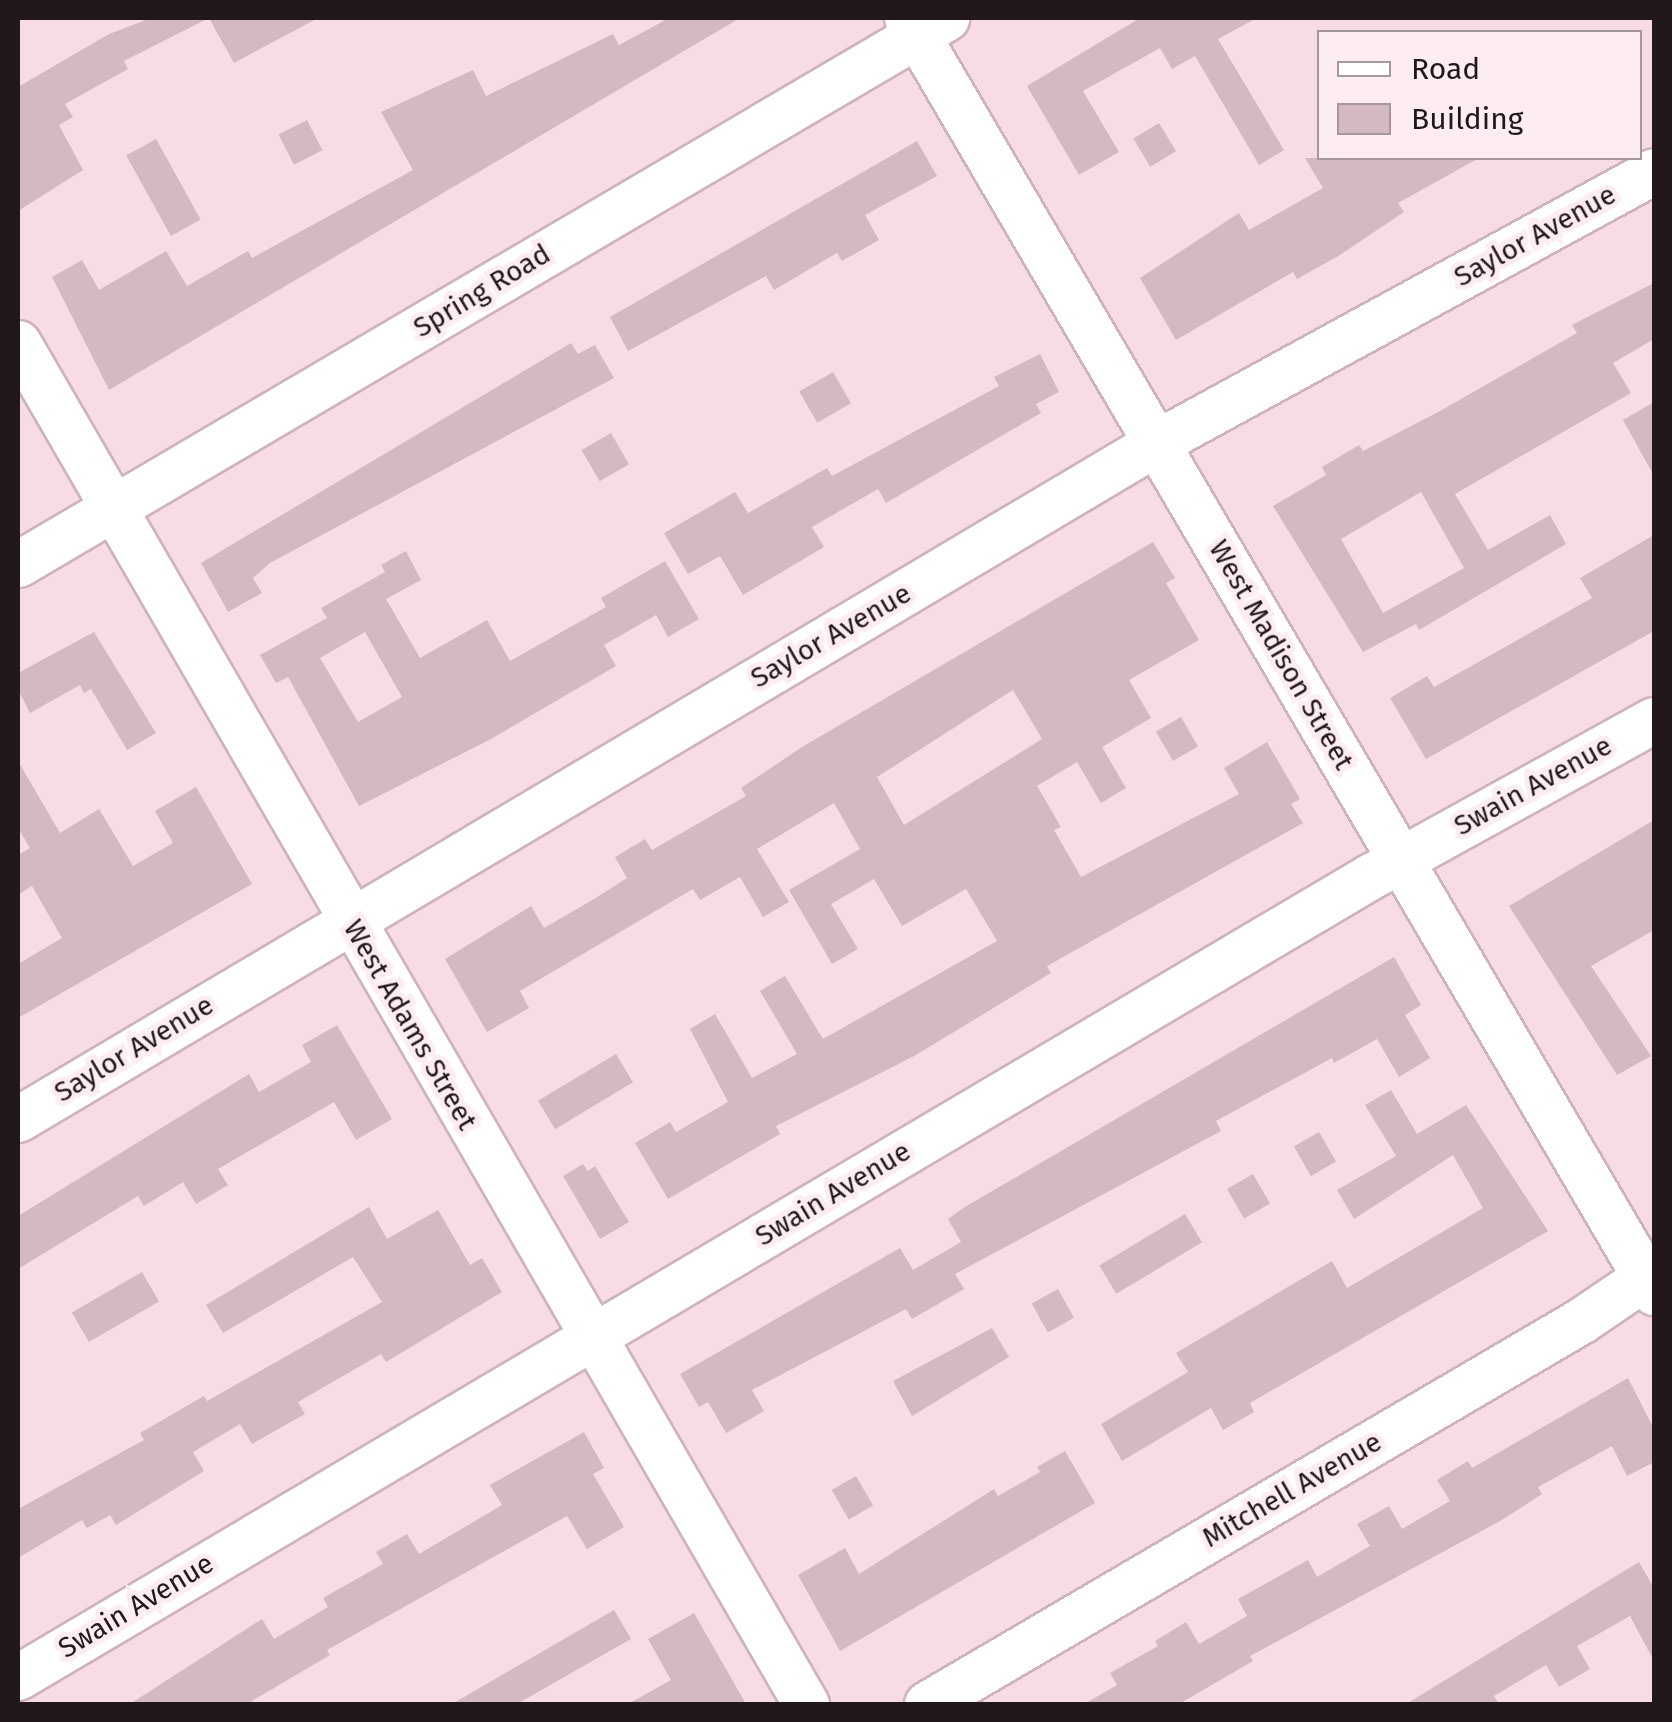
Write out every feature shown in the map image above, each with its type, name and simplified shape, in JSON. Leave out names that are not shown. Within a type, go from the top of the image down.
[{"type":"street","name":"West Madison Street","points":[[923,23],[1156,442],[1651,1279]]},
{"type":"street","name":"Spring Road","points":[[18,564],[923,23]]},
{"type":"street","name":"Saylor Avenue","points":[[18,1119],[1156,442],[1654,171]]},
{"type":"street","name":"West Adams Street","points":[[18,343],[349,921],[806,1704]]},
{"type":"street","name":"Swain Avenue","points":[[18,1677],[1401,859],[1654,720]]},
{"type":"street","name":"Mitchell Avenue","points":[[927,1704],[1651,1279]]},
{"type":"building","points":[[151,18],[209,18],[124,61],[128,69],[65,104],[73,117],[59,125],[83,170],[18,211],[18,87],[109,34]]},
{"type":"building","points":[[209,18],[318,18],[234,63]]},
{"type":"building","points":[[669,18],[740,18],[109,390],[52,277],[82,260],[99,290],[166,251],[187,286],[248,251],[252,258],[413,170],[381,112],[473,70],[486,96],[613,34],[619,45]]},
{"type":"building","points":[[1140,18],[1257,18],[1218,39],[1284,150],[1259,165],[1195,56],[1172,69],[1160,48],[1083,91],[1119,152],[1079,175],[1027,86]]},
{"type":"building","points":[[307,120],[322,150],[294,165],[278,135]]},
{"type":"building","points":[[1159,123],[1176,151],[1150,167],[1133,138]]},
{"type":"building","points":[[156,139],[201,219],[171,236],[126,155]]},
{"type":"building","points":[[917,141],[937,176],[865,215],[879,240],[842,261],[837,253],[774,290],[766,276],[628,351],[610,317]]},
{"type":"building","points":[[1305,158],[1475,160],[1398,203],[1404,212],[1340,255],[1297,279],[1293,272],[1176,340],[1140,278],[1239,213],[1249,230],[1323,188]]},
{"type":"building","points":[[1654,283],[1654,339],[1613,363],[1631,393],[1455,494],[1488,550],[1550,515],[1566,544],[1419,630],[1416,624],[1363,652],[1273,506],[1326,475],[1322,467],[1359,445],[1363,451],[1577,333],[1572,325]],"holes":[[[1421,492],[1464,568],[1383,613],[1341,539]]]},
{"type":"building","points":[[571,343],[578,354],[595,345],[614,378],[270,563],[253,578],[262,593],[228,612],[201,563]]},
{"type":"building","points":[[1040,354],[1059,392],[1036,404],[1041,413],[886,503],[878,489],[812,527],[824,547],[743,595],[720,556],[688,574],[664,533],[735,492],[748,513],[827,468],[832,476],[999,386],[994,377]]},
{"type":"building","points":[[833,372],[851,403],[817,423],[799,392]]},
{"type":"building","points":[[1654,402],[1654,476],[1623,420]]},
{"type":"building","points":[[611,433],[629,464],[600,481],[582,450]]},
{"type":"building","points":[[1654,535],[1654,631],[1426,759],[1390,698],[1427,676],[1434,687],[1592,598],[1580,578]]},
{"type":"building","points":[[1153,542],[1175,578],[1166,583],[1199,640],[1129,680],[1151,718],[1102,747],[1126,788],[1101,803],[1077,762],[1037,786],[1061,827],[1054,830],[1081,877],[1239,794],[1224,768],[1267,742],[1300,799],[1291,804],[1303,823],[1047,966],[1051,973],[916,1055],[776,1126],[780,1134],[668,1199],[635,1143],[670,1122],[676,1132],[728,1102],[690,1029],[715,1014],[752,1078],[797,1054],[760,991],[785,976],[823,1039],[997,941],[966,889],[902,926],[874,879],[831,904],[858,949],[832,964],[789,890],[860,849],[834,803],[757,849],[789,902],[763,917],[740,877],[700,900],[693,889],[520,991],[529,1008],[487,1032],[445,959],[531,906],[544,928],[594,899],[627,878],[615,857],[645,839],[652,850],[746,796],[741,788],[802,747]],"holes":[[[1013,690],[1042,739],[904,825],[877,777]]]},
{"type":"building","points":[[406,551],[421,580],[386,599],[420,658],[487,620],[510,661],[606,607],[601,598],[665,561],[699,619],[668,637],[656,615],[604,645],[616,666],[491,739],[359,806],[288,677],[276,683],[260,655],[327,618],[321,608],[385,572],[381,565]],"holes":[[[365,632],[402,697],[358,722],[320,658]]]},
{"type":"building","points":[[94,632],[156,733],[127,750],[91,689],[84,693],[80,685],[30,713],[18,690],[18,673]]},
{"type":"building","points":[[1181,717],[1198,746],[1173,761],[1156,732]]},
{"type":"building","points":[[18,761],[60,833],[99,809],[133,866],[173,843],[155,811],[196,787],[252,884],[18,1018],[18,964],[62,938],[32,886],[18,895],[18,855],[30,848],[18,828]]},
{"type":"building","points":[[1654,820],[1654,930],[1591,966],[1651,1056],[1617,1075],[1509,906]]},
{"type":"building","points":[[1394,957],[1421,1005],[1405,1015],[1430,1058],[1399,1077],[1377,1039],[1334,1063],[1332,1058],[1216,1121],[1221,1131],[955,1274],[964,1289],[912,1319],[906,1309],[752,1390],[764,1411],[726,1433],[708,1402],[699,1407],[680,1374],[900,1248],[913,1270],[961,1242],[948,1219],[963,1208]]},
{"type":"building","points":[[337,1025],[392,1119],[356,1140],[334,1102],[218,1169],[228,1185],[196,1204],[183,1182],[144,1206],[138,1196],[18,1269],[18,1216],[249,1074],[259,1092],[311,1062],[302,1045]]},
{"type":"building","points":[[616,1054],[633,1082],[555,1129],[538,1101]]},
{"type":"building","points":[[1391,1090],[1417,1134],[1466,1105],[1548,1231],[1250,1403],[1254,1412],[1223,1430],[1211,1408],[1122,1461],[1101,1424],[1188,1372],[1176,1353],[1332,1261],[1347,1288],[1483,1208],[1453,1155],[1354,1219],[1337,1190],[1396,1156],[1365,1105]]},
{"type":"building","points":[[1319,1132],[1336,1161],[1311,1176],[1294,1146]]},
{"type":"building","points":[[583,1164],[588,1171],[595,1166],[629,1222],[600,1239],[563,1176]]},
{"type":"building","points":[[1253,1174],[1270,1203],[1244,1218],[1227,1189]]},
{"type":"building","points":[[369,1207],[387,1239],[438,1210],[470,1265],[482,1258],[502,1292],[386,1362],[381,1354],[298,1402],[305,1414],[252,1444],[240,1424],[193,1452],[204,1471],[116,1525],[110,1515],[87,1528],[82,1520],[18,1558],[18,1509],[144,1440],[140,1433],[204,1396],[207,1401],[382,1302],[353,1257],[223,1333],[206,1305]]},
{"type":"building","points":[[1185,1214],[1202,1242],[1116,1294],[1099,1266]]},
{"type":"building","points":[[142,1272],[159,1301],[89,1342],[72,1312]]},
{"type":"building","points":[[1058,1289],[1074,1318],[1048,1332],[1032,1304]]},
{"type":"building","points":[[992,1328],[1009,1357],[912,1416],[893,1381]]},
{"type":"building","points":[[1628,1378],[1654,1429],[1654,1462],[1627,1476],[1612,1446],[1538,1487],[1542,1494],[1502,1520],[1250,1656],[1253,1661],[1179,1704],[1084,1704],[1117,1685],[1110,1673],[1158,1646],[1155,1641],[1186,1622],[1199,1644],[1247,1616],[1238,1599],[1308,1560],[1317,1577],[1370,1546],[1357,1524],[1389,1506],[1402,1529],[1450,1501],[1437,1480],[1468,1461],[1472,1468]]},
{"type":"building","points":[[584,1432],[604,1468],[593,1474],[624,1527],[587,1549],[567,1516],[327,1650],[330,1655],[247,1704],[130,1704],[262,1619],[274,1639],[328,1607],[323,1598],[383,1564],[376,1552],[407,1534],[419,1554],[502,1505],[490,1485]]},
{"type":"building","points":[[1065,1451],[1095,1503],[840,1651],[798,1575],[845,1548],[859,1574],[994,1489],[998,1496],[1040,1472],[1037,1467]]},
{"type":"building","points":[[856,1476],[873,1505],[849,1519],[832,1490]]},
{"type":"building","points":[[1639,1562],[1654,1588],[1654,1661],[1630,1616],[1577,1646],[1590,1669],[1559,1687],[1546,1665],[1494,1696],[1499,1704],[1406,1704]]},
{"type":"building","points":[[614,1610],[631,1639],[517,1704],[452,1704]]},
{"type":"building","points":[[694,1613],[746,1704],[628,1704],[671,1680],[648,1639]]}]
